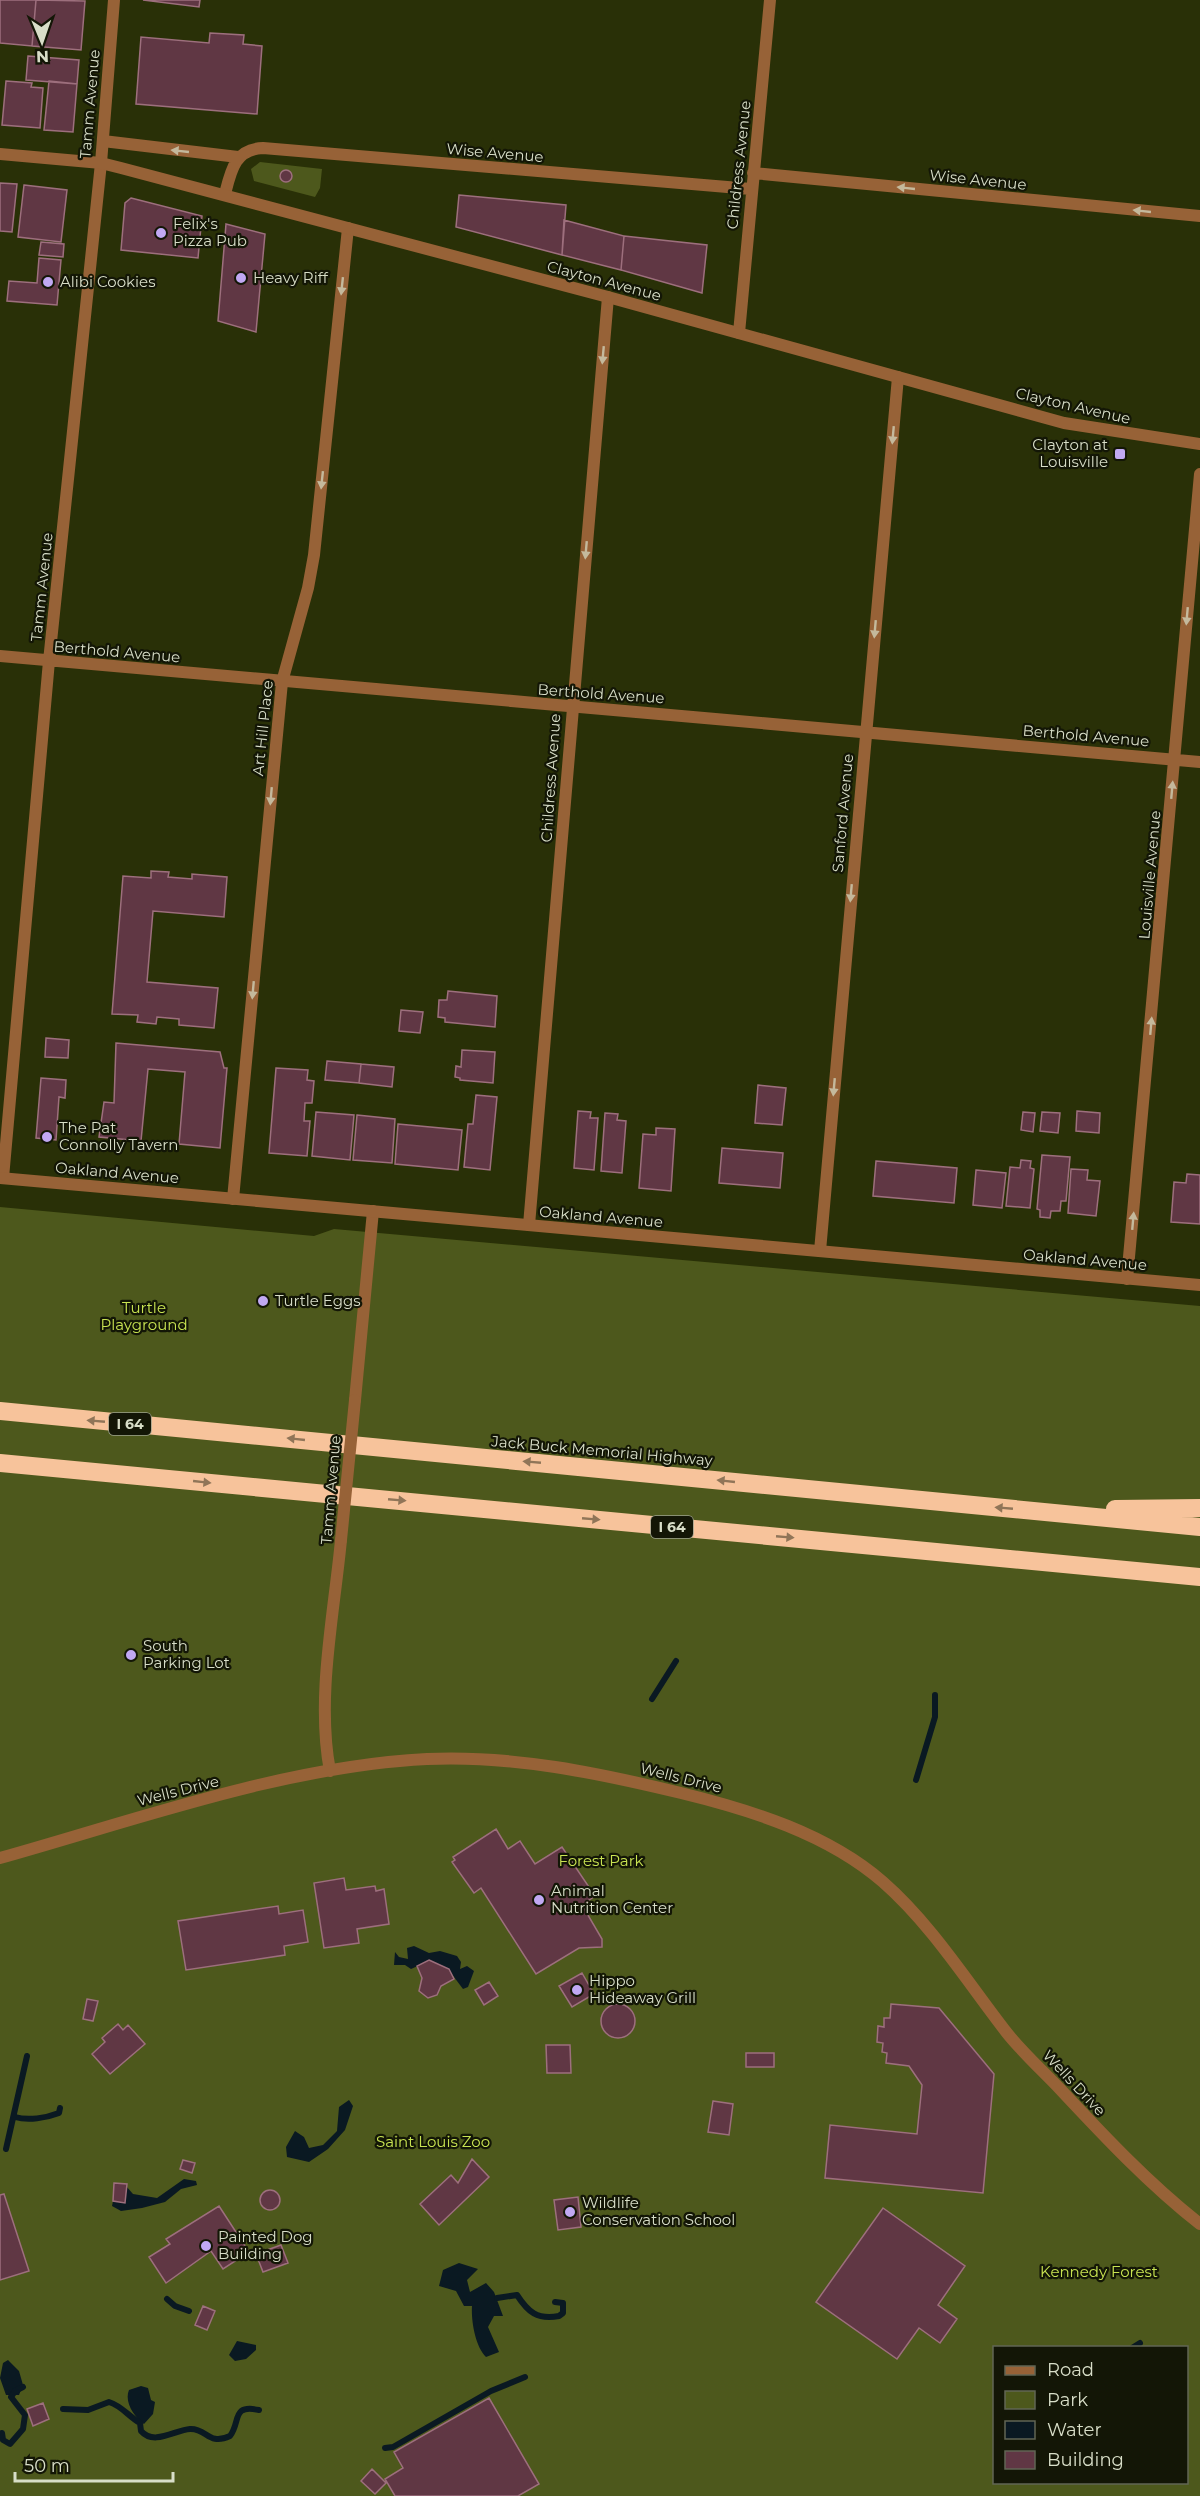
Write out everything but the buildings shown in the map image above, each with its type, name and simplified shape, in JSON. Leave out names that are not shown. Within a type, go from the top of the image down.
[{"type":"highway","name":"Jack Buck Memorial Highway","points":[[0,1411],[1200,1527]]},
{"type":"highway","name":"I 64","points":[[0,1462],[1200,1577]]},
{"type":"highway","points":[[1062,1513],[1143,1507],[1200,1508]]},
{"type":"street","name":"Tamm Avenue","points":[[1,1178],[50,661],[101,163],[114,0]]},
{"type":"street","name":"Childress Avenue","points":[[738,333],[770,0]]},
{"type":"street","name":"Wise Avenue","points":[[103,141],[238,157],[246,151],[263,148],[751,189]]},
{"type":"street","name":"Clayton Avenue","points":[[0,154],[101,163],[608,297],[1064,423],[1200,444]]},
{"type":"street","points":[[225,194],[230,174],[238,157]]},
{"type":"street","name":"Wise Avenue","points":[[753,173],[1200,216]]},
{"type":"street","name":"Art Hill Place","points":[[233,1199],[282,682],[308,588],[314,555],[348,228]]},
{"type":"street","name":"Childress Avenue","points":[[529,1225],[608,297]]},
{"type":"street","name":"Sanford Avenue","points":[[820,1251],[898,376]]},
{"type":"street","name":"Louisville Avenue","points":[[1127,1279],[1200,474]]},
{"type":"street","name":"Berthold Avenue","points":[[0,656],[572,708],[865,730],[1200,762]]},
{"type":"street","name":"Oakland Avenue","points":[[1,1178],[1200,1285]]},
{"type":"street","name":"Tamm Avenue","points":[[330,1771],[325,1738],[326,1695],[373,1211]]},
{"type":"street","name":"Wells Drive","points":[[0,1858],[192,1803],[372,1763],[427,1759],[483,1759],[547,1765],[609,1776],[704,1798],[772,1820],[818,1840],[882,1881],[907,1905],[1011,2037],[1122,2154],[1200,2224]]},
{"type":"green space","points":[[260,162],[322,169],[320,188],[315,197],[254,181],[251,169]]},
{"type":"green space","name":"Forest Park","points":[[0,1207],[314,1236],[334,1229],[1200,1306],[1200,2496],[0,2496]]},
{"type":"water","points":[[414,1946],[429,1953],[440,1951],[457,1956],[461,1962],[460,1969],[467,1966],[474,1971],[468,1987],[463,1989],[448,1969],[429,1961],[411,1969],[405,1965],[394,1965],[395,1952],[399,1957],[408,1959],[407,1948]]},
{"type":"water","points":[[349,2100],[353,2106],[345,2130],[328,2149],[309,2162],[287,2157],[286,2147],[295,2131],[304,2137],[309,2148],[323,2145],[337,2131],[339,2107]]},
{"type":"water","points":[[184,2179],[196,2181],[197,2185],[181,2189],[165,2202],[121,2211],[112,2206],[113,2201],[125,2202],[126,2186],[133,2194],[157,2198]]},
{"type":"water","points":[[459,2263],[478,2269],[467,2280],[470,2292],[486,2283],[494,2292],[503,2316],[494,2316],[488,2327],[499,2352],[486,2357],[474,2333],[472,2306],[464,2306],[456,2291],[439,2286],[443,2270]]},
{"type":"water","points":[[237,2341],[256,2345],[256,2350],[246,2359],[235,2361],[229,2355]]},
{"type":"water","points":[[8,2360],[19,2371],[23,2385],[19,2395],[6,2395],[0,2378],[3,2363]]},
{"type":"water","points":[[141,2386],[148,2388],[151,2400],[155,2402],[153,2414],[144,2424],[134,2413],[128,2399],[129,2390]]},
{"type":"waterway","points":[[652,1699],[676,1661]]},
{"type":"waterway","points":[[916,1780],[935,1717],[935,1695]]},
{"type":"waterway","points":[[6,2149],[27,2056]]},
{"type":"waterway","points":[[15,2117],[43,2118],[59,2113],[60,2108]]},
{"type":"waterway","points":[[497,2298],[517,2295],[529,2310],[545,2317],[559,2316],[563,2313],[563,2303],[555,2302]]},
{"type":"waterway","points":[[167,2299],[175,2306],[189,2311]]},
{"type":"waterway","points":[[1135,2346],[1140,2343]]},
{"type":"waterway","points":[[385,2448],[393,2447],[491,2391],[525,2377]]},
{"type":"waterway","points":[[2,2433],[3,2440],[10,2444],[23,2429],[25,2415],[11,2397],[15,2391],[23,2387]]},
{"type":"waterway","points":[[63,2409],[88,2410],[109,2402],[140,2423],[141,2431],[146,2435],[158,2437],[196,2429],[217,2439],[230,2436],[240,2412],[250,2409],[259,2410]]},
{"type":"place","name":"Felix's Pizza Pub","points":[[161,233]]},
{"type":"place","name":"Heavy Riff","points":[[241,278]]},
{"type":"place","name":"Alibi Cookies","points":[[48,282]]},
{"type":"place","name":"Clayton at Louisville","points":[[1120,454]]},
{"type":"place","name":"The Pat Connolly Tavern","points":[[47,1137]]},
{"type":"place","name":"Turtle Eggs","points":[[263,1301]]},
{"type":"place","name":"South Parking Lot","points":[[131,1655]]},
{"type":"place","name":"Animal Nutrition Center","points":[[539,1900]]},
{"type":"place","name":"Hippo Hideaway Grill","points":[[577,1990]]},
{"type":"place","name":"Wildlife Conservation School","points":[[570,2212]]},
{"type":"place","name":"Painted Dog Building","points":[[206,2246]]},
{"type":"park label","name":"Turtle Playground","points":[[144,1316]]},
{"type":"park label","name":"Saint Louis Zoo","points":[[433,2142]]},
{"type":"park label","name":"Kennedy Forest","points":[[1099,2272]]}]
